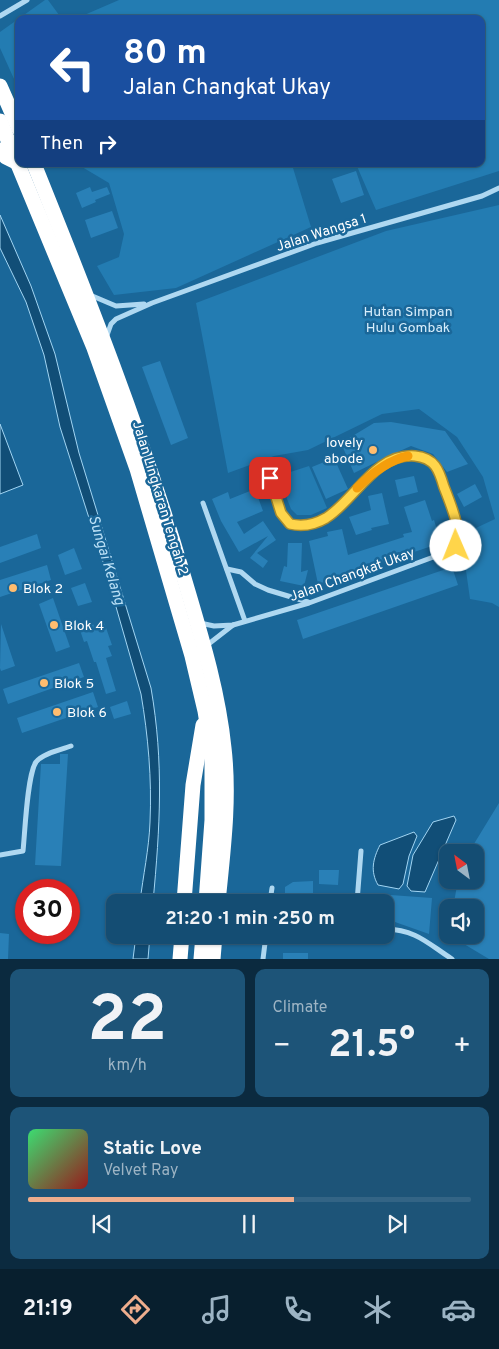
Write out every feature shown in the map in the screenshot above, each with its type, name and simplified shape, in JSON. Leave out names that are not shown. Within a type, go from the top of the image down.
[{"type":"highway","points":[[0,86],[15,119]]},
{"type":"highway","name":"Jalan Lingkaran Tengah 2","points":[[0,121],[15,156]]},
{"type":"highway","points":[[0,150],[6,157],[15,162]]},
{"type":"highway","name":"Jalan Lingkaran Tengah 2","points":[[20,167],[94,348],[137,469],[192,656],[205,711],[212,754],[212,820],[207,894]]},
{"type":"highway","name":"Jalan Lingkaran Tengah 2","points":[[35,167],[105,342],[162,502],[204,649],[218,709],[224,749],[225,824],[219,894]]},
{"type":"highway","points":[[185,894],[193,785],[205,711]]},
{"type":"highway","points":[[180,959],[181,944]]},
{"type":"highway","points":[[200,959],[202,944]]},
{"type":"highway","points":[[213,959],[215,944]]},
{"type":"street","points":[[0,16],[27,0]]},
{"type":"street","name":"Jalan Wangsa 1","points":[[105,342],[111,324],[116,319],[152,303],[318,243],[482,196],[499,188]]},
{"type":"street","name":"Jalan Wangsa 1","points":[[85,293],[107,304],[116,306],[125,307],[152,303]]},
{"type":"street","name":"Jalan Changkat Ukay","points":[[197,622],[214,626],[233,625],[309,602],[447,552],[456,546],[458,533],[444,484],[438,468],[426,457],[406,456],[389,462],[372,473],[328,517],[302,527],[290,524],[281,513],[270,478]]},
{"type":"street","points":[[203,503],[244,621]]},
{"type":"street","points":[[227,569],[241,572],[256,584],[268,590],[309,602]]},
{"type":"street","name":"Jalan Changkat Ukay","points":[[204,649],[233,625]]},
{"type":"street","points":[[0,855],[23,851],[31,774],[36,761],[71,746]]},
{"type":"street","points":[[358,894],[361,851]]},
{"type":"street","points":[[271,894],[272,888]]},
{"type":"street","points":[[394,929],[419,936],[452,959]]},
{"type":"street","points":[[263,959],[265,944]]},
{"type":"green space","points":[[45,0],[48,0],[59,15],[24,15]]},
{"type":"green space","points":[[119,0],[499,0],[499,171],[376,210],[357,167],[485,167],[485,15],[84,15]]},
{"type":"green space","points":[[15,21],[15,81],[0,48],[0,32]]},
{"type":"green space","points":[[82,167],[296,167],[293,168],[311,227],[176,288],[114,295],[97,266],[119,257],[124,234],[109,183]]},
{"type":"green space","name":"Hutan Simpan Hulu Gombak","points":[[499,205],[499,607],[492,603],[470,599],[461,535],[495,519],[483,477],[457,437],[419,409],[382,414],[308,450],[274,456],[228,473],[196,303],[386,231]]},
{"type":"green space","points":[[309,466],[327,508],[311,515],[297,515],[291,509],[278,476]]},
{"type":"water","name":"Sungai Kelang","points":[[0,215],[31,286],[55,354],[79,453],[151,688],[158,743],[160,795],[154,894],[141,894],[150,822],[150,790],[146,725],[141,694],[104,565],[60,427],[44,355],[26,302],[0,248]]},
{"type":"water","points":[[0,424],[23,485],[0,494]]},
{"type":"water","points":[[454,816],[456,820],[446,844],[439,844],[439,859],[425,892],[411,891],[407,886],[413,855],[433,822]]},
{"type":"water","points":[[414,832],[417,836],[409,856],[403,884],[399,889],[378,885],[373,865],[380,845]]},
{"type":"water","points":[[135,944],[149,944],[148,959],[133,959]]},
{"type":"building","points":[[356,171],[364,195],[341,203],[332,179]]},
{"type":"building","points":[[90,187],[92,192],[107,187],[110,194],[82,208],[76,193]]},
{"type":"building","points":[[112,211],[118,228],[91,238],[85,220]]},
{"type":"building","points":[[160,361],[188,438],[171,445],[142,367]]},
{"type":"building","name":"lovely abode","points":[[391,422],[445,431],[468,464],[447,472],[433,454],[411,446],[354,473],[341,443],[374,423]]},
{"type":"building","points":[[334,458],[348,489],[326,499],[312,467]]},
{"type":"building","points":[[414,476],[418,492],[399,497],[395,480]]},
{"type":"building","points":[[475,484],[482,497],[464,507],[457,494]]},
{"type":"building","points":[[255,489],[263,511],[237,522],[244,534],[263,521],[276,540],[257,553],[268,561],[263,568],[250,558],[268,536],[239,552],[221,521],[212,499],[228,492],[230,499]]},
{"type":"building","points":[[382,493],[389,524],[371,528],[372,530],[356,535],[349,517],[371,510],[368,496]]},
{"type":"building","points":[[425,500],[441,543],[318,584],[309,541],[328,536],[327,532],[342,529],[348,555],[404,537],[403,534],[412,532],[404,507]]},
{"type":"building","points":[[37,534],[41,548],[0,563],[0,547]]},
{"type":"building","points":[[288,543],[302,543],[301,572],[308,570],[304,586],[280,581],[284,566],[287,567]]},
{"type":"building","points":[[74,548],[82,569],[65,575],[58,555]]},
{"type":"building","name":"Blok 2","points":[[47,565],[51,580],[0,597],[0,580]]},
{"type":"building","points":[[452,567],[458,585],[303,639],[297,620]]},
{"type":"building","points":[[85,583],[92,602],[78,606],[71,588]]},
{"type":"building","name":"Blok 4","points":[[53,598],[70,647],[56,652],[39,604]]},
{"type":"building","points":[[92,622],[94,626],[104,622],[112,645],[108,646],[112,656],[106,658],[116,691],[106,694],[96,662],[94,662],[87,641],[84,642],[79,627]]},
{"type":"building","points":[[1,624],[15,666],[1,671],[0,668]]},
{"type":"building","name":"Blok 5","points":[[79,663],[84,677],[8,704],[3,689]]},
{"type":"building","name":"Blok 6","points":[[93,692],[98,707],[22,733],[17,718]]},
{"type":"building","points":[[127,701],[131,714],[114,719],[110,707]]},
{"type":"building","points":[[60,754],[68,754],[61,866],[35,865],[41,764],[60,764]]},
{"type":"building","points":[[499,803],[499,959],[489,959],[464,944],[484,944],[484,899],[455,899],[456,889],[484,889],[484,844],[474,844]]},
{"type":"building","points":[[319,870],[339,870],[338,885],[319,884]]},
{"type":"building","points":[[313,881],[313,894],[285,894],[285,887],[293,882]]},
{"type":"building","points":[[394,895],[432,898],[429,934],[395,922],[394,925]]},
{"type":"building","points":[[0,933],[9,934],[8,959],[0,959]]},
{"type":"building","points":[[283,953],[308,953],[308,959],[283,959]]},
{"type":"slow traffic","points":[[357,488],[372,473],[389,462],[408,456]]},
{"type":"place","name":"lovely abode","points":[[373,450]]},
{"type":"place","name":"Blok 2","points":[[13,588]]},
{"type":"place","name":"Blok 4","points":[[54,625]]},
{"type":"place","name":"Blok 5","points":[[44,683]]},
{"type":"place","name":"Blok 6","points":[[57,712]]},
{"type":"route","points":[[270,478],[281,513],[290,524],[302,527],[328,517],[372,473],[389,462],[406,456],[426,457],[438,468],[444,484],[458,533],[456,546]]}]
